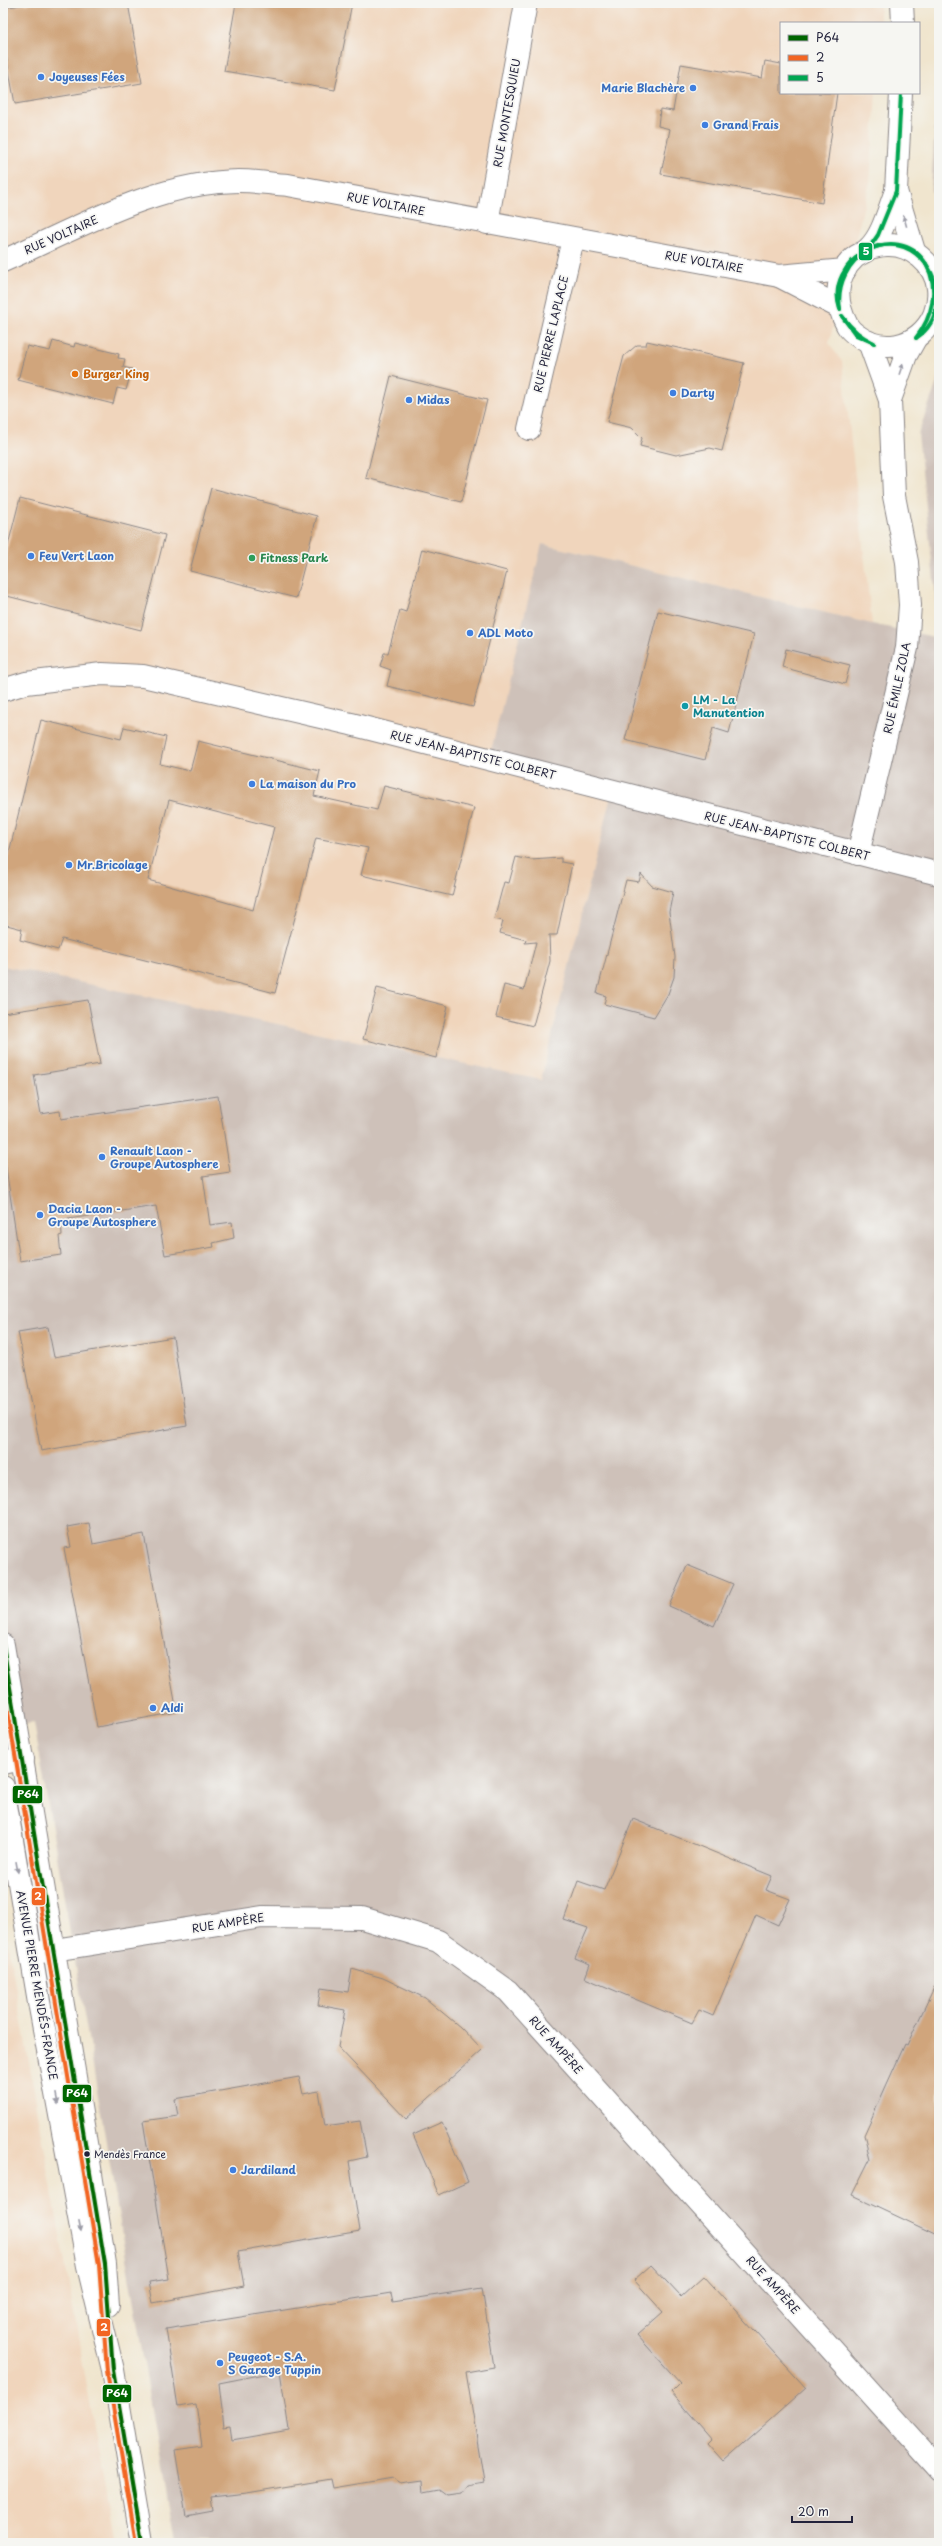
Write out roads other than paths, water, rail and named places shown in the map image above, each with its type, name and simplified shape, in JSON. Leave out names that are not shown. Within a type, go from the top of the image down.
[{"type":"street","name":"RUE MONTESQUIEU","points":[[487,223],[526,3]]},
{"type":"street","points":[[902,3],[903,22]]},
{"type":"street","points":[[869,248],[897,245],[914,252],[927,262],[938,282],[939,298],[935,315],[927,331],[897,346],[879,346],[862,340],[848,327],[839,307],[837,292],[845,270],[854,258],[869,248],[878,235],[896,191],[901,94]]},
{"type":"street","name":"RUE VOLTAIRE","points":[[3,261],[144,198],[187,186],[239,181],[288,185],[779,276],[845,270]]},
{"type":"street","points":[[896,191],[914,252]]},
{"type":"street","name":"RUE PIERRE LAPLACE","points":[[529,429],[573,239]]},
{"type":"street","name":"RUE VOLTAIRE","points":[[779,276],[839,307]]},
{"type":"street","name":"RUE ÉMILE ZOLA","points":[[890,400],[906,355],[927,331]]},
{"type":"street","name":"RUE ÉMILE ZOLA","points":[[858,854],[907,648],[910,605],[907,562],[894,496],[890,400],[869,342]]},
{"type":"street","name":"RUE JEAN-BAPTISTE COLBERT","points":[[3,690],[26,683],[102,674],[143,676],[351,724],[939,874]]},
{"type":"street","name":"AVENUE PIERRE MENDÉS-FRANCE","points":[[3,1645],[13,1761],[56,1960],[105,2264],[113,2370]]},
{"type":"street","name":"AVENUE PIERRE MENDÉS-FRANCE","points":[[3,1787],[88,2266],[113,2370],[142,2543]]},
{"type":"street","name":"RUE AMPÈRE","points":[[33,1958],[56,1960],[262,1917],[362,1918],[438,1941],[508,1991],[939,2469]]},
{"type":"place","name":"Joyeuses Fées","points":[[41,77]]},
{"type":"place","name":"Marie Blachère","points":[[693,88]]},
{"type":"place","name":"Grand Frais","points":[[705,125]]},
{"type":"place","name":"Burger King","points":[[75,374]]},
{"type":"place","name":"Darty","points":[[673,393]]},
{"type":"place","name":"Midas","points":[[409,400]]},
{"type":"place","name":"Feu Vert Laon","points":[[31,556]]},
{"type":"place","name":"Fitness Park","points":[[252,558]]},
{"type":"place","name":"ADL Moto","points":[[470,633]]},
{"type":"place","name":"LM - La Manutention","points":[[685,706]]},
{"type":"place","name":"La maison du Pro","points":[[252,784]]},
{"type":"place","name":"Mr.Bricolage","points":[[69,865]]},
{"type":"place","name":"Renault Laon - Groupe Autosphere","points":[[102,1157]]},
{"type":"place","name":"Dacia Laon - Groupe Autosphere","points":[[40,1215]]},
{"type":"place","name":"Aldi","points":[[153,1708]]},
{"type":"place","name":"Mendès France","points":[[87,2154]]},
{"type":"place","name":"Jardiland","points":[[233,2170]]},
{"type":"place","name":"Peugeot - S.A. S Garage Tuppin","points":[[220,2363]]}]
